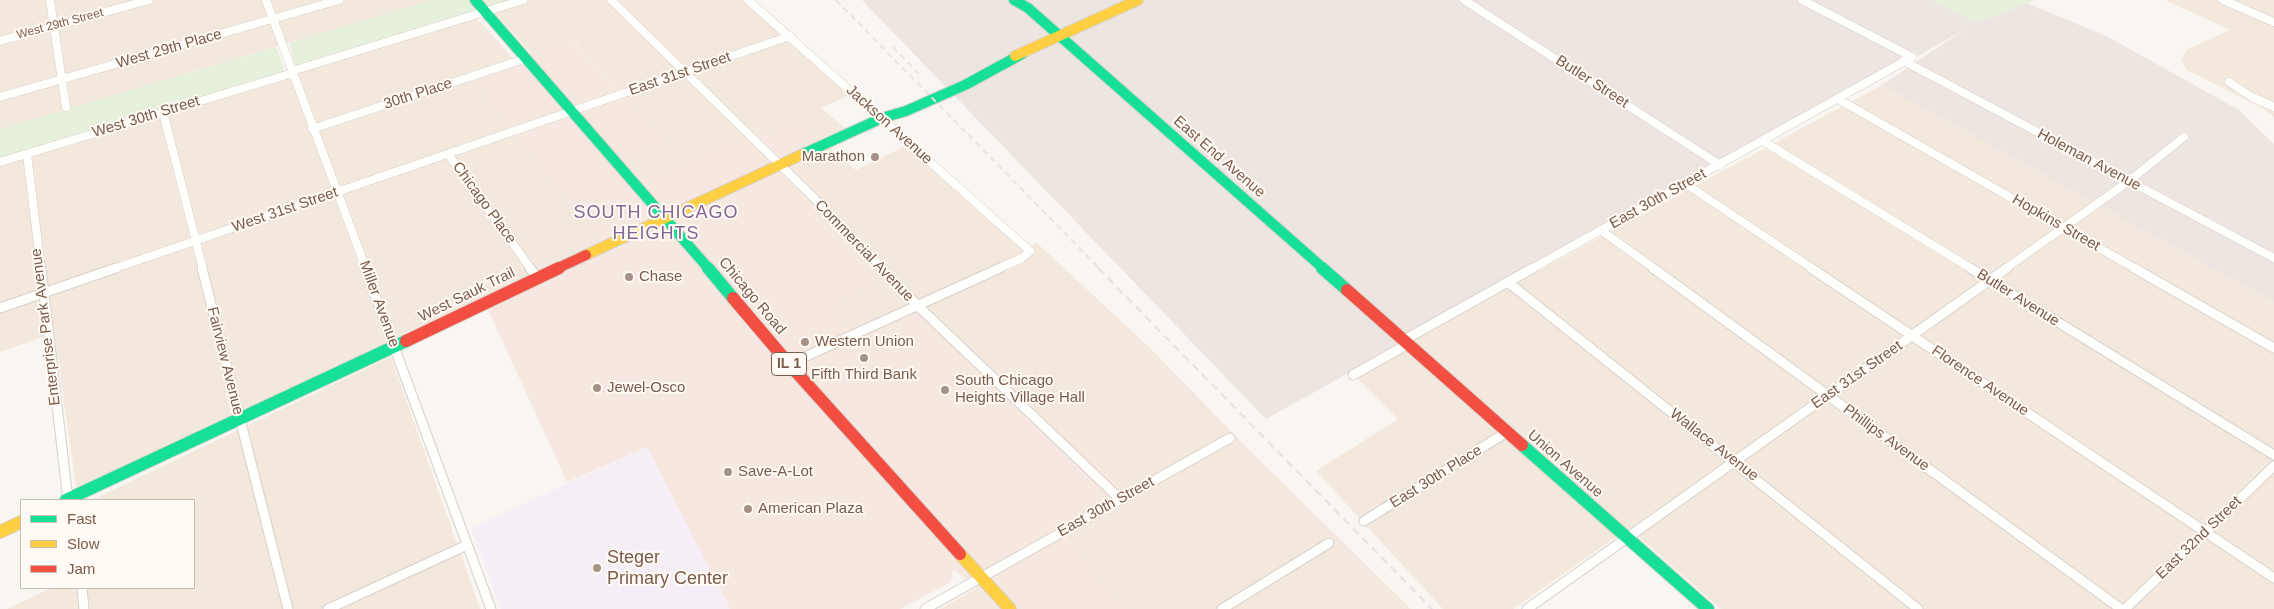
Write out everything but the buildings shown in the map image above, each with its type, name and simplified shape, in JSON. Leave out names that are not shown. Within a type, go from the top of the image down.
[{"type":"main road","name":"Chicago Road","points":[[474,0],[665,218],[789,364],[1010,609]]},
{"type":"main road","name":"East End Avenue","points":[[1014,0],[1028,8],[1406,342]]},
{"type":"main road","name":"West Sauk Trail","points":[[69,499],[395,347],[665,218],[882,118],[888,112],[927,98],[1000,60],[1022,54],[1138,0]]},
{"type":"main road","name":"Union Avenue","points":[[1406,342],[1708,609]]},
{"type":"main road","points":[[0,532],[20,522]]},
{"type":"street","points":[[50,0],[66,107]]},
{"type":"street","name":"West 29th Street","points":[[0,41],[149,0]]},
{"type":"street","name":"Miller Avenue","points":[[266,0],[312,129],[395,347],[491,609]]},
{"type":"street","name":"West 29th Place","points":[[0,97],[339,0]]},
{"type":"street","name":"West 30th Street","points":[[0,162],[523,0]]},
{"type":"street","name":"Commercial Avenue","points":[[611,0],[918,305],[1120,499]]},
{"type":"street","name":"Jackson Avenue","points":[[748,0],[1030,251],[1022,258],[918,305]]},
{"type":"street","name":"Butler Street","points":[[1464,0],[1720,165]]},
{"type":"street","name":"Holeman Avenue","points":[[1802,0],[2129,181],[2274,258]]},
{"type":"street","points":[[2223,0],[2274,22]]},
{"type":"street","name":"East 31st Street","points":[[571,111],[790,36]]},
{"type":"street","name":"30th Place","points":[[312,129],[524,59]]},
{"type":"street","name":"East 30th Street","points":[[1353,375],[1508,283],[1908,60]]},
{"type":"street","points":[[2229,82],[2252,97],[2274,107]]},
{"type":"street","name":"Hopkins Street","points":[[1838,99],[2274,348]]},
{"type":"street","name":"West 31st Street","points":[[0,308],[571,111]]},
{"type":"street","name":"Fairview Avenue","points":[[163,112],[288,609]]},
{"type":"street","name":"East 31st Street","points":[[1527,609],[2064,228],[2184,138]]},
{"type":"street","name":"Butler Avenue","points":[[1762,141],[2274,455]]},
{"type":"street","name":"Enterprise Park Avenue","points":[[27,154],[67,499]]},
{"type":"street","name":"Chicago Place","points":[[448,154],[537,278]]},
{"type":"street","name":"Florence Avenue","points":[[1686,184],[2274,578]]},
{"type":"street","name":"Phillips Avenue","points":[[1602,231],[2121,609]]},
{"type":"street","name":"Wallace Avenue","points":[[1508,283],[1918,609]]},
{"type":"street","points":[[789,364],[918,305]]},
{"type":"street","name":"East 30th Place","points":[[1364,521],[1507,432]]},
{"type":"street","name":"East 30th Street","points":[[981,577],[1230,438]]},
{"type":"street","name":"East 32nd Street","points":[[2125,609],[2274,466]]},
{"type":"street","points":[[1222,609],[1329,542]]},
{"type":"street","points":[[328,609],[467,545]]},
{"type":"street","points":[[925,609],[981,577]]},
{"type":"street","points":[[82,589],[84,609]]},
{"type":"shaded area","points":[[0,0],[432,0],[0,129]]},
{"type":"shaded area","points":[[529,0],[742,0],[850,95],[821,108],[845,128],[820,139],[794,119],[745,141],[738,136],[641,180],[624,161],[668,141],[572,39],[532,54],[493,11]]},
{"type":"shaded area","points":[[862,0],[1931,0],[1977,23],[2027,3],[2108,37],[2239,110],[2274,144],[2274,302],[1882,85],[1964,30],[1266,419]]},
{"type":"shaded area","points":[[2165,0],[2274,0],[2274,117],[2262,108],[2187,70],[2181,59],[2188,49],[2230,30]]},
{"type":"shaded area","points":[[475,16],[514,60],[568,200],[599,243],[372,349],[77,492],[54,333],[0,352],[0,159]]},
{"type":"shaded area","points":[[571,39],[668,141],[624,161],[641,180],[738,136],[745,141],[794,119],[832,149],[789,168],[894,275],[835,309],[851,329],[918,298],[1132,500],[1066,537],[1129,609],[995,609],[977,588],[953,570],[951,582],[900,609],[730,609],[647,447],[567,482],[489,312],[480,298],[599,243],[466,75]]},
{"type":"shaded area","points":[[1882,85],[2274,302],[2274,609],[1721,609],[1629,528],[1513,609],[1443,609],[1316,471],[1398,419],[1351,372]]},
{"type":"shaded area","points":[[908,145],[1025,250],[1037,243],[1151,349],[1253,454],[1411,609],[1129,609],[1066,537],[1131,501],[851,330],[834,309],[893,275],[788,168],[832,149],[856,170]]},
{"type":"shaded area","points":[[391,357],[480,609],[7,609],[49,589],[195,589],[195,499],[94,499]]},
{"type":"shaded area","name":"Steger Primary Center","points":[[647,447],[730,609],[501,609],[471,528]]},
{"type":"shaded area","points":[[977,588],[995,609],[940,609]]},
{"type":"green space","points":[[432,0],[515,0],[296,67],[289,43]]},
{"type":"green space","points":[[1931,0],[2035,0],[1977,23]]},
{"type":"green space","points":[[276,47],[284,67],[282,73],[0,159],[0,129]]},
{"type":"railway","points":[[836,0],[1100,269]]},
{"type":"railway","points":[[893,47],[919,74]]},
{"type":"railway","points":[[1098,268],[1432,609]]},
{"type":"traffic: fast","points":[[475,0],[733,298]]},
{"type":"traffic: fast","points":[[1014,0],[1028,8],[1347,290]]},
{"type":"traffic: fast","points":[[803,154],[882,118],[906,111],[965,85],[1000,68],[1022,54]]},
{"type":"traffic: fast","points":[[68,499],[406,341]]},
{"type":"traffic: fast","points":[[1522,445],[1708,609]]},
{"type":"traffic: slow","points":[[1015,56],[1138,0]]},
{"type":"traffic: slow","points":[[586,255],[803,154]]},
{"type":"traffic: slow","points":[[0,532],[20,522]]},
{"type":"traffic: slow","points":[[960,554],[1010,609]]},
{"type":"traffic: jam","points":[[406,341],[586,255]]},
{"type":"traffic: jam","points":[[1347,290],[1522,445]]},
{"type":"traffic: jam","points":[[733,298],[789,364],[960,554]]},
{"type":"place","name":"Marathon","points":[[875,157]]},
{"type":"place","name":"Chase","points":[[629,277]]},
{"type":"place","name":"Western Union","points":[[805,342]]},
{"type":"place","name":"Fifth Third Bank","points":[[864,358]]},
{"type":"place","name":"Jewel-Osco","points":[[597,388]]},
{"type":"place","name":"South Chicago Heights Village Hall","points":[[945,390]]},
{"type":"place","name":"Save-A-Lot","points":[[728,472]]},
{"type":"place","name":"American Plaza","points":[[748,509]]},
{"type":"place","name":"Steger Primary Center","points":[[597,568]]},
{"type":"district","name":"SOUTH CHICAGO HEIGHTS","points":[[656,223]]}]
